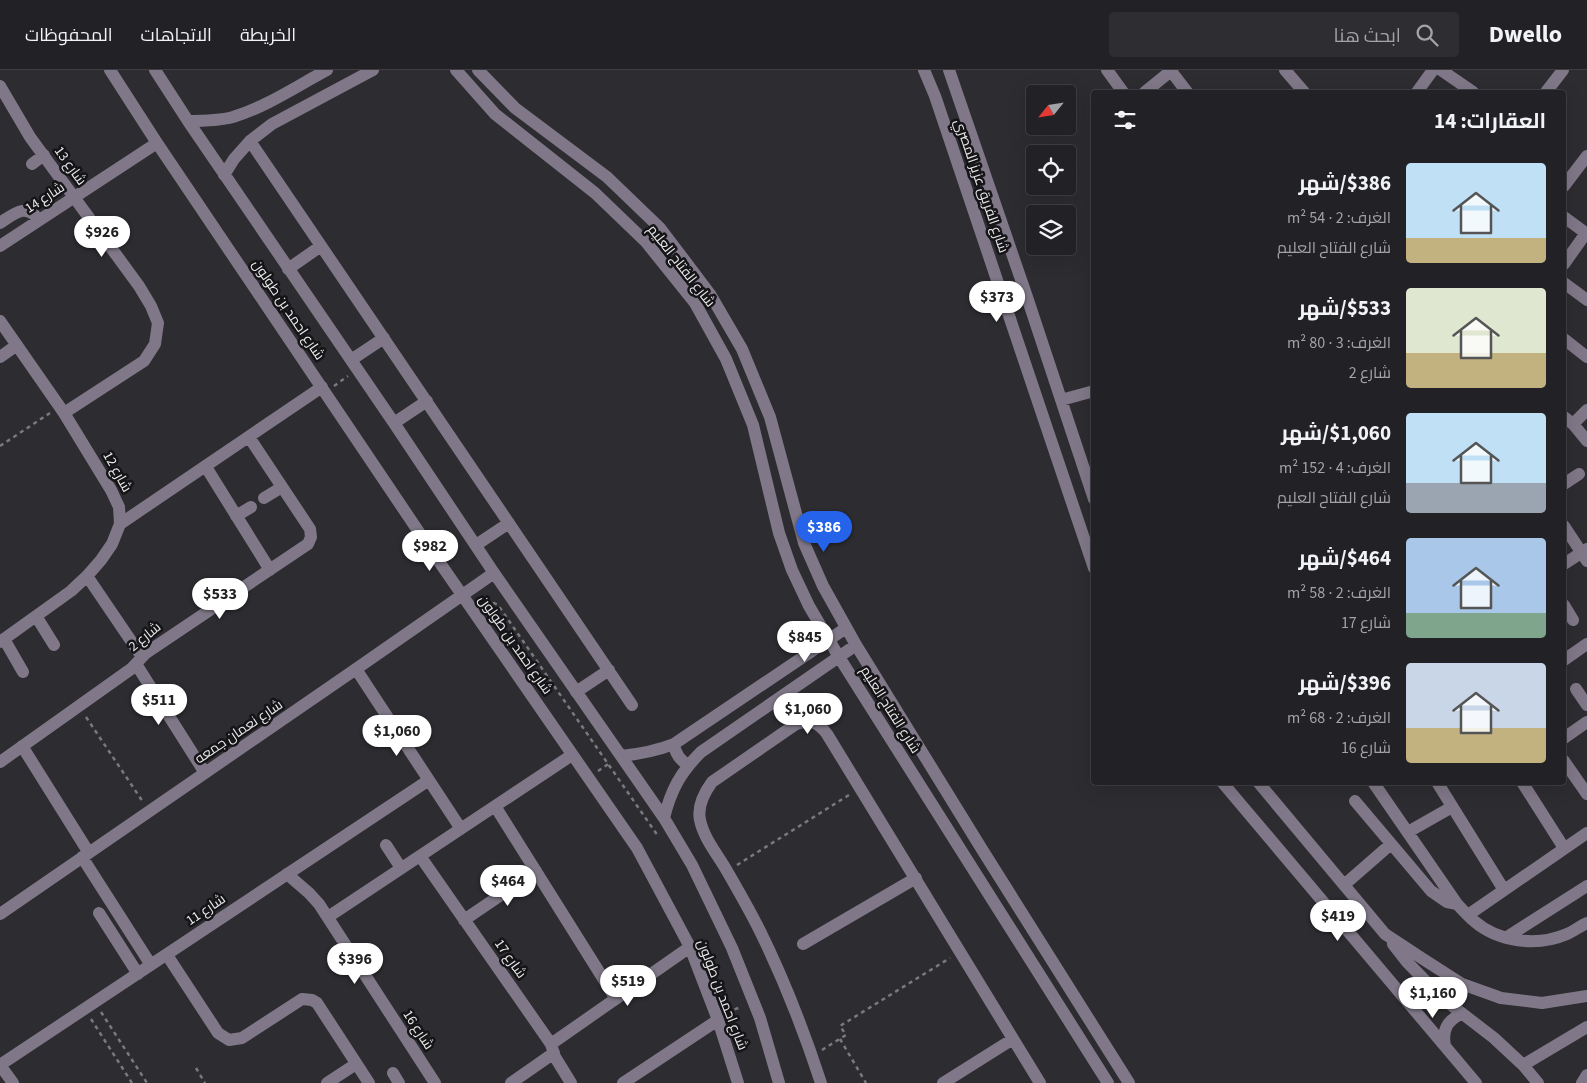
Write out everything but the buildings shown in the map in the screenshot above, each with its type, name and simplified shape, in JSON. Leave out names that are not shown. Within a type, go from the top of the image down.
[{"type":"street","name":"شارع احمد بن طولون","points":[[110,70],[157,143],[462,596],[637,848],[690,947],[717,1018],[738,1083]]},
{"type":"street","name":"شارع احمد بن طولون","points":[[155,70],[494,573],[664,818],[692,865],[732,948],[760,1018],[779,1083]]},
{"type":"street","points":[[188,121],[208,121],[233,117],[256,108],[327,70]]},
{"type":"street","points":[[224,175],[234,159],[250,141],[272,124],[373,70]]},
{"type":"street","name":"شارع الفتاح العليم","points":[[456,70],[495,114],[595,193],[646,242],[695,304],[726,359],[750,417],[780,533],[792,570],[809,606],[828,640],[1108,1083]]},
{"type":"street","name":"شارع الفتاح العليم","points":[[478,70],[515,108],[607,177],[660,228],[710,294],[742,349],[770,417],[790,497],[804,543],[823,586],[856,645],[982,851],[1129,1083]]},
{"type":"street","name":"شارع الفريق عزيز المصري","points":[[924,70],[1091,559]]},
{"type":"street","name":"شارع الفريق عزيز المصري","points":[[948,70],[996,205],[1061,400],[1088,460],[1091,480]]},
{"type":"street","points":[[1108,70],[1122,90]]},
{"type":"street","points":[[1285,70],[1302,90]]},
{"type":"street","points":[[1418,90],[1433,70]]},
{"type":"street","points":[[1441,70],[1469,90]]},
{"type":"street","points":[[1548,90],[1563,70]]},
{"type":"street","points":[[1147,90],[1171,71],[1185,90]]},
{"type":"street","name":"شارع 13","points":[[0,86],[30,137],[139,286],[151,306],[158,323],[156,344],[144,361],[62,410]]},
{"type":"street","points":[[250,141],[632,705]]},
{"type":"street","name":"شارع 14","points":[[0,246],[157,143]]},
{"type":"street","points":[[32,164],[44,155]]},
{"type":"street","points":[[1566,184],[1584,165]]},
{"type":"street","points":[[974,213],[986,212],[996,205]]},
{"type":"street","points":[[0,223],[19,212],[27,210],[39,220]]},
{"type":"street","points":[[1566,218],[1587,233],[1566,261]]},
{"type":"street","points":[[288,268],[321,246]]},
{"type":"street","points":[[988,254],[997,246],[1009,246]]},
{"type":"street","points":[[1566,284],[1587,300]]},
{"type":"street","points":[[695,304],[710,294]]},
{"type":"street","name":"شارع 12","points":[[0,321],[62,410],[111,490],[119,507],[120,524]]},
{"type":"street","points":[[354,365],[384,338]]},
{"type":"street","points":[[1566,341],[1587,357]]},
{"type":"street","points":[[0,357],[17,345]]},
{"type":"street","points":[[23,672],[2,640],[71,592],[101,560],[112,544],[120,524],[323,390]]},
{"type":"street","points":[[1061,400],[1091,392]]},
{"type":"street","points":[[394,423],[427,401]]},
{"type":"street","points":[[1587,410],[1567,421],[1587,441]]},
{"type":"street","name":"شارع 2","points":[[0,762],[139,660],[308,544],[311,537],[310,530],[250,437]]},
{"type":"street","points":[[206,467],[270,570]]},
{"type":"street","points":[[1566,483],[1579,474]]},
{"type":"street","points":[[264,498],[282,487]]},
{"type":"street","points":[[236,516],[251,507]]},
{"type":"street","points":[[476,545],[509,523]]},
{"type":"street","points":[[1566,529],[1585,554],[1566,563]]},
{"type":"street","name":"شارع نعمان جمعه","points":[[0,914],[494,573]]},
{"type":"street","points":[[87,576],[205,773]]},
{"type":"street","points":[[1566,608],[1574,620]]},
{"type":"street","points":[[36,616],[54,645]]},
{"type":"street","points":[[620,756],[648,752],[674,744],[846,628]]},
{"type":"street","points":[[1566,655],[1587,644]]},
{"type":"street","points":[[664,818],[668,799],[677,781],[688,765],[701,752],[856,645]]},
{"type":"street","points":[[356,670],[461,829]]},
{"type":"street","points":[[576,692],[608,670]]},
{"type":"street","points":[[781,672],[797,675],[800,679],[800,684]]},
{"type":"street","points":[[1576,688],[1587,705]]},
{"type":"street","points":[[821,1083],[788,992],[760,931],[728,871],[703,831],[700,818],[700,805],[704,792],[712,782],[796,724],[804,721],[814,721],[822,726],[1040,1083]]},
{"type":"street","points":[[1566,737],[1587,722]]},
{"type":"street","points":[[674,744],[674,749],[678,756],[688,765]]},
{"type":"street","points":[[22,746],[151,965]]},
{"type":"street","points":[[328,917],[572,755]]},
{"type":"street","points":[[1566,764],[1587,794]]},
{"type":"street","name":"شارع 11","points":[[0,1065],[429,780]]},
{"type":"street","points":[[1225,785],[1476,1083]]},
{"type":"street","points":[[1261,785],[1424,981],[1442,998],[1494,1038],[1523,1065],[1538,1083]]},
{"type":"street","points":[[1375,785],[1457,904],[1474,922],[1495,934],[1518,940],[1543,941],[1566,934],[1587,922]]},
{"type":"street","points":[[1439,785],[1504,890]]},
{"type":"street","points":[[1524,785],[1564,848]]},
{"type":"street","points":[[1355,801],[1431,891],[1448,902],[1457,904]]},
{"type":"street","points":[[495,806],[616,999]]},
{"type":"street","points":[[1408,832],[1452,807]]},
{"type":"street","points":[[1468,915],[1587,833]]},
{"type":"street","points":[[1344,885],[1391,844]]},
{"type":"street","points":[[386,845],[401,868]]},
{"type":"street","name":"شارع 17","points":[[420,856],[552,1048],[571,1083]]},
{"type":"street","points":[[464,920],[536,871]]},
{"type":"street","name":"شارع 16","points":[[287,874],[309,893],[328,917],[435,1083]]},
{"type":"street","points":[[803,944],[916,878]]},
{"type":"street","points":[[1507,937],[1587,886]]},
{"type":"street","points":[[99,913],[138,974]]},
{"type":"street","points":[[1385,934],[1462,984],[1501,998],[1542,1003],[1587,996]]},
{"type":"street","points":[[511,1083],[552,1048],[616,999],[690,947]]},
{"type":"street","points":[[167,954],[223,1038],[236,1040],[242,1038],[298,1002],[308,999],[317,1002],[369,1083]]},
{"type":"street","points":[[1445,1046],[1443,1036],[1446,1026],[1452,1018],[1462,1014]]},
{"type":"street","points":[[623,1083],[717,1018]]},
{"type":"street","points":[[1523,1065],[1587,1028]]},
{"type":"street","points":[[943,1083],[1013,1039]]},
{"type":"street","points":[[327,1083],[356,1064]]},
{"type":"street","points":[[0,1065],[13,1083]]},
{"type":"street","points":[[1462,1067],[1465,1083]]},
{"type":"street","points":[[1582,1083],[1587,1075]]},
{"type":"path","points":[[323,390],[354,365]]},
{"type":"path","points":[[0,446],[62,410]]},
{"type":"path","points":[[485,613],[489,604],[494,603],[498,605],[658,837]]},
{"type":"path","points":[[78,706],[150,811]]},
{"type":"path","points":[[588,778],[620,756]]},
{"type":"path","points":[[728,871],[861,788]]},
{"type":"path","points":[[812,1055],[846,1035],[840,1026],[960,951]]},
{"type":"path","points":[[717,1018],[753,1002]]},
{"type":"path","points":[[90,1006],[132,1083]]},
{"type":"path","points":[[90,1006],[147,1083]]},
{"type":"path","points":[[840,1039],[866,1083]]},
{"type":"path","points":[[196,1068],[205,1083]]}]
